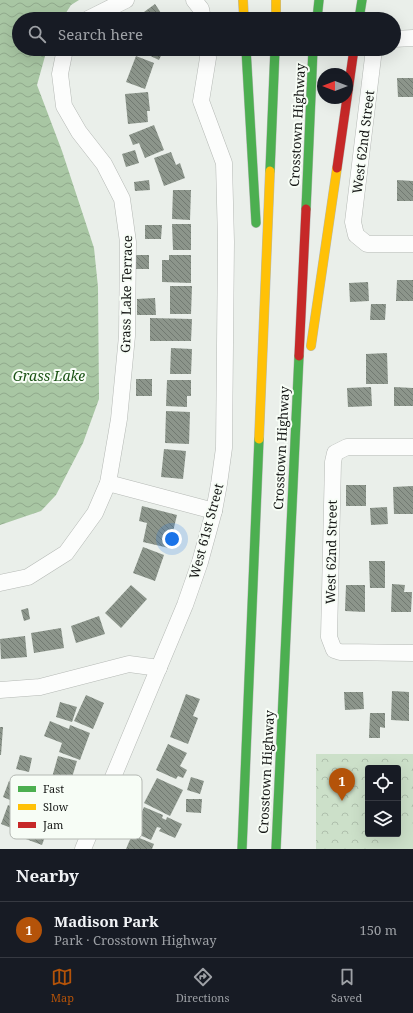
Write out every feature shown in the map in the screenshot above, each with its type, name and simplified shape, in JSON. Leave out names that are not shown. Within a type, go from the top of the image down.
[{"type":"highway","points":[[243,0],[244,12]]},
{"type":"highway","points":[[276,0],[276,12]]},
{"type":"highway","points":[[318,12],[319,0]]},
{"type":"highway","points":[[360,12],[362,0]]},
{"type":"highway","points":[[246,56],[264,353]]},
{"type":"highway","name":"Crosstown Highway","points":[[242,849],[264,353],[275,56]]},
{"type":"highway","name":"Crosstown Highway","points":[[276,849],[314,56]]},
{"type":"highway","points":[[311,352],[353,56]]},
{"type":"highway","points":[[293,476],[308,368]]},
{"type":"street","points":[[102,12],[126,0]]},
{"type":"street","points":[[194,0],[202,12]]},
{"type":"street","points":[[401,39],[413,38]]},
{"type":"street","name":"Grass Lake Terrace","points":[[0,583],[28,577],[66,553],[94,513],[108,483],[119,419],[127,336],[128,242],[122,199],[104,164],[79,132],[64,106],[60,74],[64,56]]},
{"type":"street","name":"West 61st Street","points":[[114,775],[185,605],[214,511],[224,448],[226,242],[224,163],[201,101],[208,56]]},
{"type":"street","name":"West 62nd Street","points":[[373,56],[353,222],[356,235],[367,244],[413,244]]},
{"type":"street","name":"West 62nd Street","points":[[413,447],[347,447],[335,453],[333,462],[329,637],[334,650],[348,653],[413,653]]},
{"type":"street","points":[[108,483],[214,511]]},
{"type":"street","points":[[0,690],[40,686],[129,664],[159,668]]},
{"type":"street","name":"West 61st Street","points":[[83,849],[87,839]]},
{"type":"green space","points":[[316,754],[413,754],[413,849],[316,849]]},
{"type":"green space","points":[[413,823],[413,849],[375,849],[392,837],[401,837],[401,831]]},
{"type":"water","name":"Grass Lake","points":[[0,0],[79,0],[71,5],[66,12],[12,12],[12,56],[45,56],[37,85],[62,151],[94,248],[98,287],[99,399],[83,443],[56,495],[41,511],[0,525]]},
{"type":"building","points":[[155,4],[160,12],[144,12]]},
{"type":"building","points":[[136,56],[154,63],[145,89],[126,82]]},
{"type":"building","points":[[150,56],[161,56],[159,60]]},
{"type":"building","points":[[397,78],[413,78],[413,97],[398,97]]},
{"type":"building","points":[[148,92],[150,111],[147,111],[148,122],[128,124],[125,94]]},
{"type":"building","points":[[154,125],[164,150],[145,158],[139,143],[133,145],[129,135]]},
{"type":"building","points":[[135,150],[139,163],[126,167],[122,154]]},
{"type":"building","points":[[171,152],[176,165],[180,163],[185,178],[164,186],[154,158]]},
{"type":"building","points":[[149,180],[150,190],[135,191],[134,182]]},
{"type":"building","points":[[397,180],[413,181],[413,201],[397,201]]},
{"type":"building","points":[[173,190],[191,190],[190,220],[172,219]]},
{"type":"building","points":[[172,224],[191,224],[191,250],[173,250]]},
{"type":"building","points":[[145,225],[162,225],[161,239],[145,239]]},
{"type":"building","points":[[135,255],[149,255],[149,269],[134,269]]},
{"type":"building","points":[[169,255],[191,255],[191,283],[162,282],[162,260],[169,260]]},
{"type":"building","points":[[397,280],[413,280],[413,301],[396,301]]},
{"type":"building","points":[[368,282],[369,301],[350,302],[349,283]]},
{"type":"building","points":[[170,286],[192,286],[191,314],[170,314]]},
{"type":"building","points":[[155,298],[156,315],[137,315],[137,299]]},
{"type":"building","points":[[371,304],[386,304],[385,320],[370,320]]},
{"type":"building","points":[[150,318],[192,319],[191,341],[150,341]]},
{"type":"building","points":[[171,348],[192,349],[191,374],[170,374]]},
{"type":"building","points":[[387,353],[388,384],[366,384],[366,354]]},
{"type":"building","points":[[136,379],[152,379],[152,396],[136,396]]},
{"type":"building","points":[[167,380],[191,380],[191,396],[187,396],[187,407],[166,406]]},
{"type":"building","points":[[371,387],[372,406],[348,407],[347,388]]},
{"type":"building","points":[[394,387],[413,388],[413,406],[394,406]]},
{"type":"building","points":[[166,411],[190,412],[189,444],[165,443]]},
{"type":"building","points":[[164,449],[186,451],[183,479],[161,477]]},
{"type":"building","points":[[346,485],[366,485],[366,506],[346,506]]},
{"type":"building","points":[[413,486],[413,514],[394,514],[393,487]]},
{"type":"building","points":[[142,506],[177,515],[169,548],[143,542],[147,523],[139,521]]},
{"type":"building","points":[[387,507],[388,524],[371,525],[370,508]]},
{"type":"building","points":[[143,547],[164,555],[155,581],[133,573]]},
{"type":"building","points":[[369,561],[385,561],[385,588],[370,588]]},
{"type":"building","points":[[392,584],[405,585],[404,592],[412,592],[411,612],[391,612]]},
{"type":"building","points":[[131,585],[147,599],[121,628],[105,613]]},
{"type":"building","points":[[346,585],[365,585],[365,612],[345,611]]},
{"type":"building","points":[[28,608],[30,619],[24,621],[21,610]]},
{"type":"building","points":[[99,616],[105,634],[76,643],[71,626]]},
{"type":"building","points":[[61,628],[64,648],[34,653],[31,633]]},
{"type":"building","points":[[25,636],[27,657],[1,659],[0,639]]},
{"type":"building","points":[[392,691],[409,692],[409,721],[391,720]]},
{"type":"building","points":[[344,692],[363,692],[364,709],[345,710]]},
{"type":"building","points":[[186,694],[200,699],[193,716],[198,718],[188,744],[170,737]]},
{"type":"building","points":[[86,695],[104,703],[93,729],[74,721]]},
{"type":"building","points":[[60,702],[77,707],[72,722],[56,717]]},
{"type":"building","points":[[370,713],[385,713],[385,728],[380,727],[380,738],[369,738]]},
{"type":"building","points":[[50,721],[69,729],[70,725],[90,733],[80,760],[59,752],[62,743],[44,736]]},
{"type":"building","points":[[0,727],[3,727],[1,755],[0,755]]},
{"type":"building","points":[[168,744],[187,753],[180,766],[187,770],[183,778],[178,776],[176,779],[156,770]]},
{"type":"building","points":[[20,755],[32,758],[29,772],[16,769]]},
{"type":"building","points":[[58,756],[77,761],[73,775],[53,775]]},
{"type":"building","points":[[191,777],[204,781],[200,794],[187,790]]},
{"type":"building","points":[[157,778],[183,790],[170,816],[144,803]]},
{"type":"building","points":[[9,781],[10,781],[10,800],[3,797]]},
{"type":"building","points":[[186,799],[202,799],[201,813],[186,812]]},
{"type":"building","points":[[8,805],[10,806],[10,828],[1,824]]},
{"type":"building","points":[[144,807],[163,815],[162,818],[166,820],[167,817],[182,824],[175,838],[159,831],[161,828],[157,827],[151,840],[142,836],[142,812]]},
{"type":"building","points":[[26,839],[44,839],[42,845]]},
{"type":"building","points":[[130,839],[142,839],[154,844],[152,849],[126,849]]},
{"type":"traffic: fast","points":[[318,12],[319,0]]},
{"type":"traffic: fast","points":[[360,12],[362,0]]},
{"type":"traffic: fast","points":[[246,56],[256,223]]},
{"type":"traffic: fast","points":[[270,171],[275,56]]},
{"type":"traffic: fast","points":[[306,209],[313,56]]},
{"type":"traffic: fast","points":[[276,849],[299,356]]},
{"type":"traffic: fast","points":[[242,849],[259,439]]},
{"type":"traffic: slow","points":[[243,0],[244,12]]},
{"type":"traffic: slow","points":[[276,0],[276,12]]},
{"type":"traffic: slow","points":[[311,346],[337,168]]},
{"type":"traffic: slow","points":[[259,439],[270,171]]},
{"type":"traffic: jam","points":[[337,168],[353,56]]},
{"type":"traffic: jam","points":[[299,356],[306,209]]},
{"type":"place","name":"Madison Park","points":[[342,801]]}]
